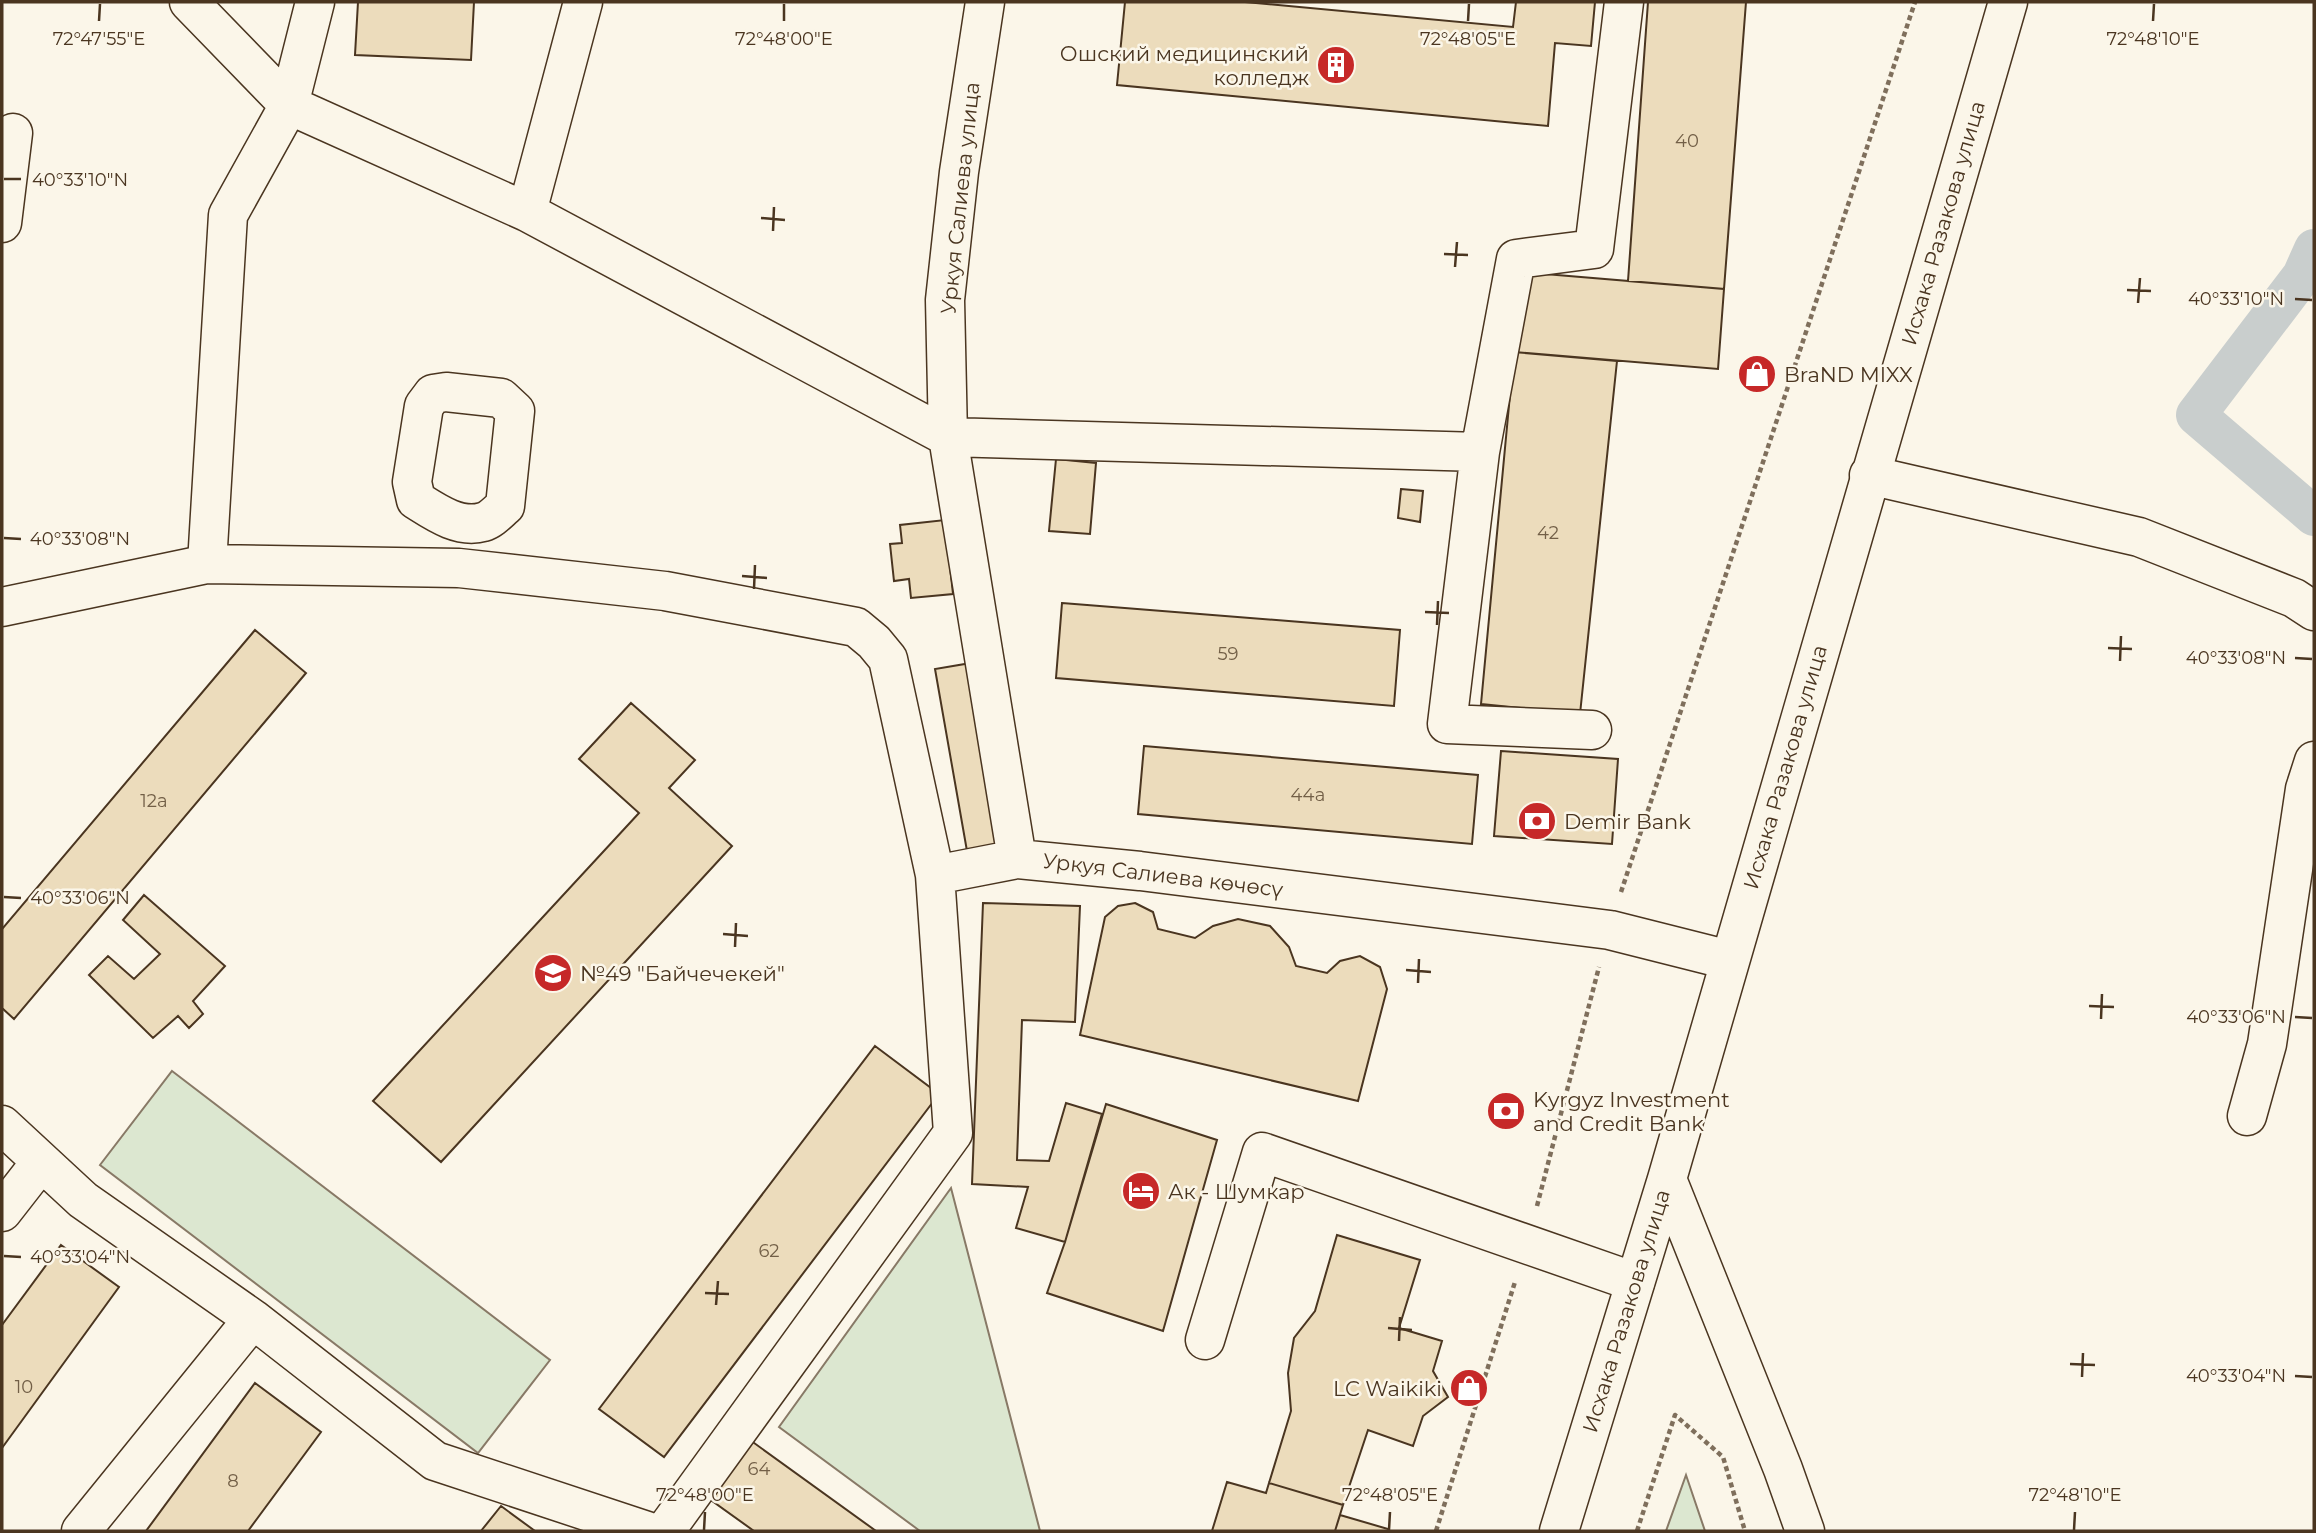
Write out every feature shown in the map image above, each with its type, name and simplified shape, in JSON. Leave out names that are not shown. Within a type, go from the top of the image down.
[{"type":"street","points":[[189,2],[289,105],[527,212],[948,437],[1480,452]]},
{"type":"street","points":[[207,564],[228,215],[289,105],[315,2]]},
{"type":"street","points":[[527,212],[583,2]]},
{"type":"street","name":"Уркуя Салиева улица","points":[[948,437],[946,300],[958,172],[985,2]]},
{"type":"street","points":[[1592,730],[1447,724],[1480,452],[1516,259],[1594,249],[1624,2]]},
{"type":"street","name":"Исхака Разакова улица","points":[[1559,1531],[1667,1179],[2008,2]]},
{"type":"street","points":[[2,223],[13,133]]},
{"type":"street","name":"Уркуя Салиева көчөсү","points":[[948,437],[1017,859],[1140,871],[1609,930],[1729,960]]},
{"type":"street","points":[[1869,475],[2139,537],[2294,598],[2314,611]]},
{"type":"street","points":[[459,568],[462,523]]},
{"type":"street","points":[[2,606],[207,564],[459,568],[665,591],[856,627],[874,642],[888,659],[934,875],[953,1133],[665,1531]]},
{"type":"street","points":[[2247,1116],[2267,1044],[2305,789],[2314,761]]},
{"type":"street","points":[[934,875],[1017,859]]},
{"type":"street","points":[[2,1125],[83,1200],[253,1319],[435,1461],[648,1531]]},
{"type":"street","points":[[1205,1340],[1262,1152],[1635,1282]]},
{"type":"street","points":[[2,1212],[41,1162]]},
{"type":"street","points":[[1667,1179],[1783,1469],[1805,1531]]},
{"type":"street","points":[[81,1531],[253,1319]]},
{"type":"path","points":[[1436,1531],[1527,1246],[1609,930],[1915,2]]},
{"type":"path","points":[[1637,1531],[1675,1415],[1723,1457],[1745,1531]]},
{"type":"green space","points":[[172,1071],[550,1360],[478,1453],[100,1165]]},
{"type":"green space","points":[[951,1188],[1040,1531],[920,1531],[779,1427]]},
{"type":"green space","points":[[1686,1475],[1705,1531],[1666,1531]]},
{"type":"building","points":[[358,2],[474,2],[471,60],[355,55]]},
{"type":"building","name":"Ошский медицинский колледж","points":[[1125,2],[1245,2],[1513,27],[1516,2],[1595,2],[1591,46],[1555,43],[1548,126],[1117,85]]},
{"type":"building","points":[[1648,2],[1746,2],[1724,289],[1628,281]]},
{"type":"building","points":[[1520,272],[1724,289],[1718,369],[1514,352]]},
{"type":"building","points":[[1514,352],[1617,361],[1580,714],[1481,704]]},
{"type":"building","points":[[1056,459],[1096,463],[1090,534],[1049,531]]},
{"type":"building","points":[[1401,489],[1423,491],[1420,522],[1398,518]]},
{"type":"building","points":[[945,520],[953,594],[911,598],[909,579],[894,581],[890,544],[902,543],[900,525]]},
{"type":"building","points":[[1062,603],[1400,630],[1394,706],[1056,678]]},
{"type":"building","points":[[255,630],[306,673],[14,1019],[2,1008],[2,929]]},
{"type":"building","points":[[971,663],[1003,844],[967,851],[935,669]]},
{"type":"building","name":"№49 \"Байчечекей\"","points":[[631,703],[695,760],[669,788],[732,846],[441,1162],[373,1101],[639,813],[579,759]]},
{"type":"building","points":[[1144,746],[1478,775],[1472,844],[1138,814]]},
{"type":"building","points":[[1501,751],[1618,759],[1612,844],[1494,836]]},
{"type":"building","points":[[144,895],[225,966],[193,1001],[203,1014],[189,1028],[178,1016],[153,1038],[89,975],[108,956],[134,979],[160,954],[123,920]]},
{"type":"building","points":[[983,903],[1080,906],[1075,1022],[1022,1020],[1017,1160],[1049,1161],[1066,1103],[1102,1114],[1065,1242],[1016,1228],[1028,1187],[972,1184]]},
{"type":"building","points":[[1135,903],[1153,912],[1158,929],[1195,938],[1213,926],[1238,919],[1270,926],[1289,947],[1296,966],[1327,973],[1340,961],[1360,956],[1380,967],[1387,989],[1358,1101],[1080,1035],[1105,917],[1118,906]]},
{"type":"building","points":[[875,1046],[939,1094],[664,1457],[599,1409]]},
{"type":"building","name":"Ак - Шумкар","points":[[1106,1104],[1217,1140],[1163,1331],[1047,1293]]},
{"type":"building","points":[[1337,1235],[1420,1260],[1399,1328],[1442,1341],[1433,1371],[1448,1397],[1423,1416],[1413,1446],[1368,1430],[1343,1505],[1269,1483],[1291,1411],[1288,1373],[1294,1338],[1315,1311]]},
{"type":"building","points":[[61,1245],[119,1287],[2,1448],[2,1325]]},
{"type":"building","points":[[255,1383],[321,1432],[248,1531],[146,1531]]},
{"type":"building","points":[[750,1440],[876,1531],[754,1531],[708,1498]]},
{"type":"building","points":[[1227,1482],[1266,1493],[1269,1483],[1343,1505],[1335,1531],[1212,1531]]},
{"type":"building","points":[[501,1506],[535,1531],[481,1531]]},
{"type":"building","points":[[1340,1515],[1388,1529],[1388,1531],[1335,1531]]},
{"type":"waterway","points":[[2314,249],[2302,276],[2196,415],[2314,516]]},
{"type":"place","name":"Ошский медицинский колледж","points":[[1336,65]]},
{"type":"place","name":"BraND MIXX","points":[[1757,374]]},
{"type":"place","name":"Demir Bank","points":[[1537,821]]},
{"type":"place","name":"№49 \"Байчечекей\"","points":[[553,973]]},
{"type":"place","name":"Kyrgyz Investment and Credit Bank","points":[[1506,1111]]},
{"type":"place","name":"Ак - Шумкар","points":[[1141,1191]]},
{"type":"place","name":"LC Waikiki","points":[[1469,1388]]}]
